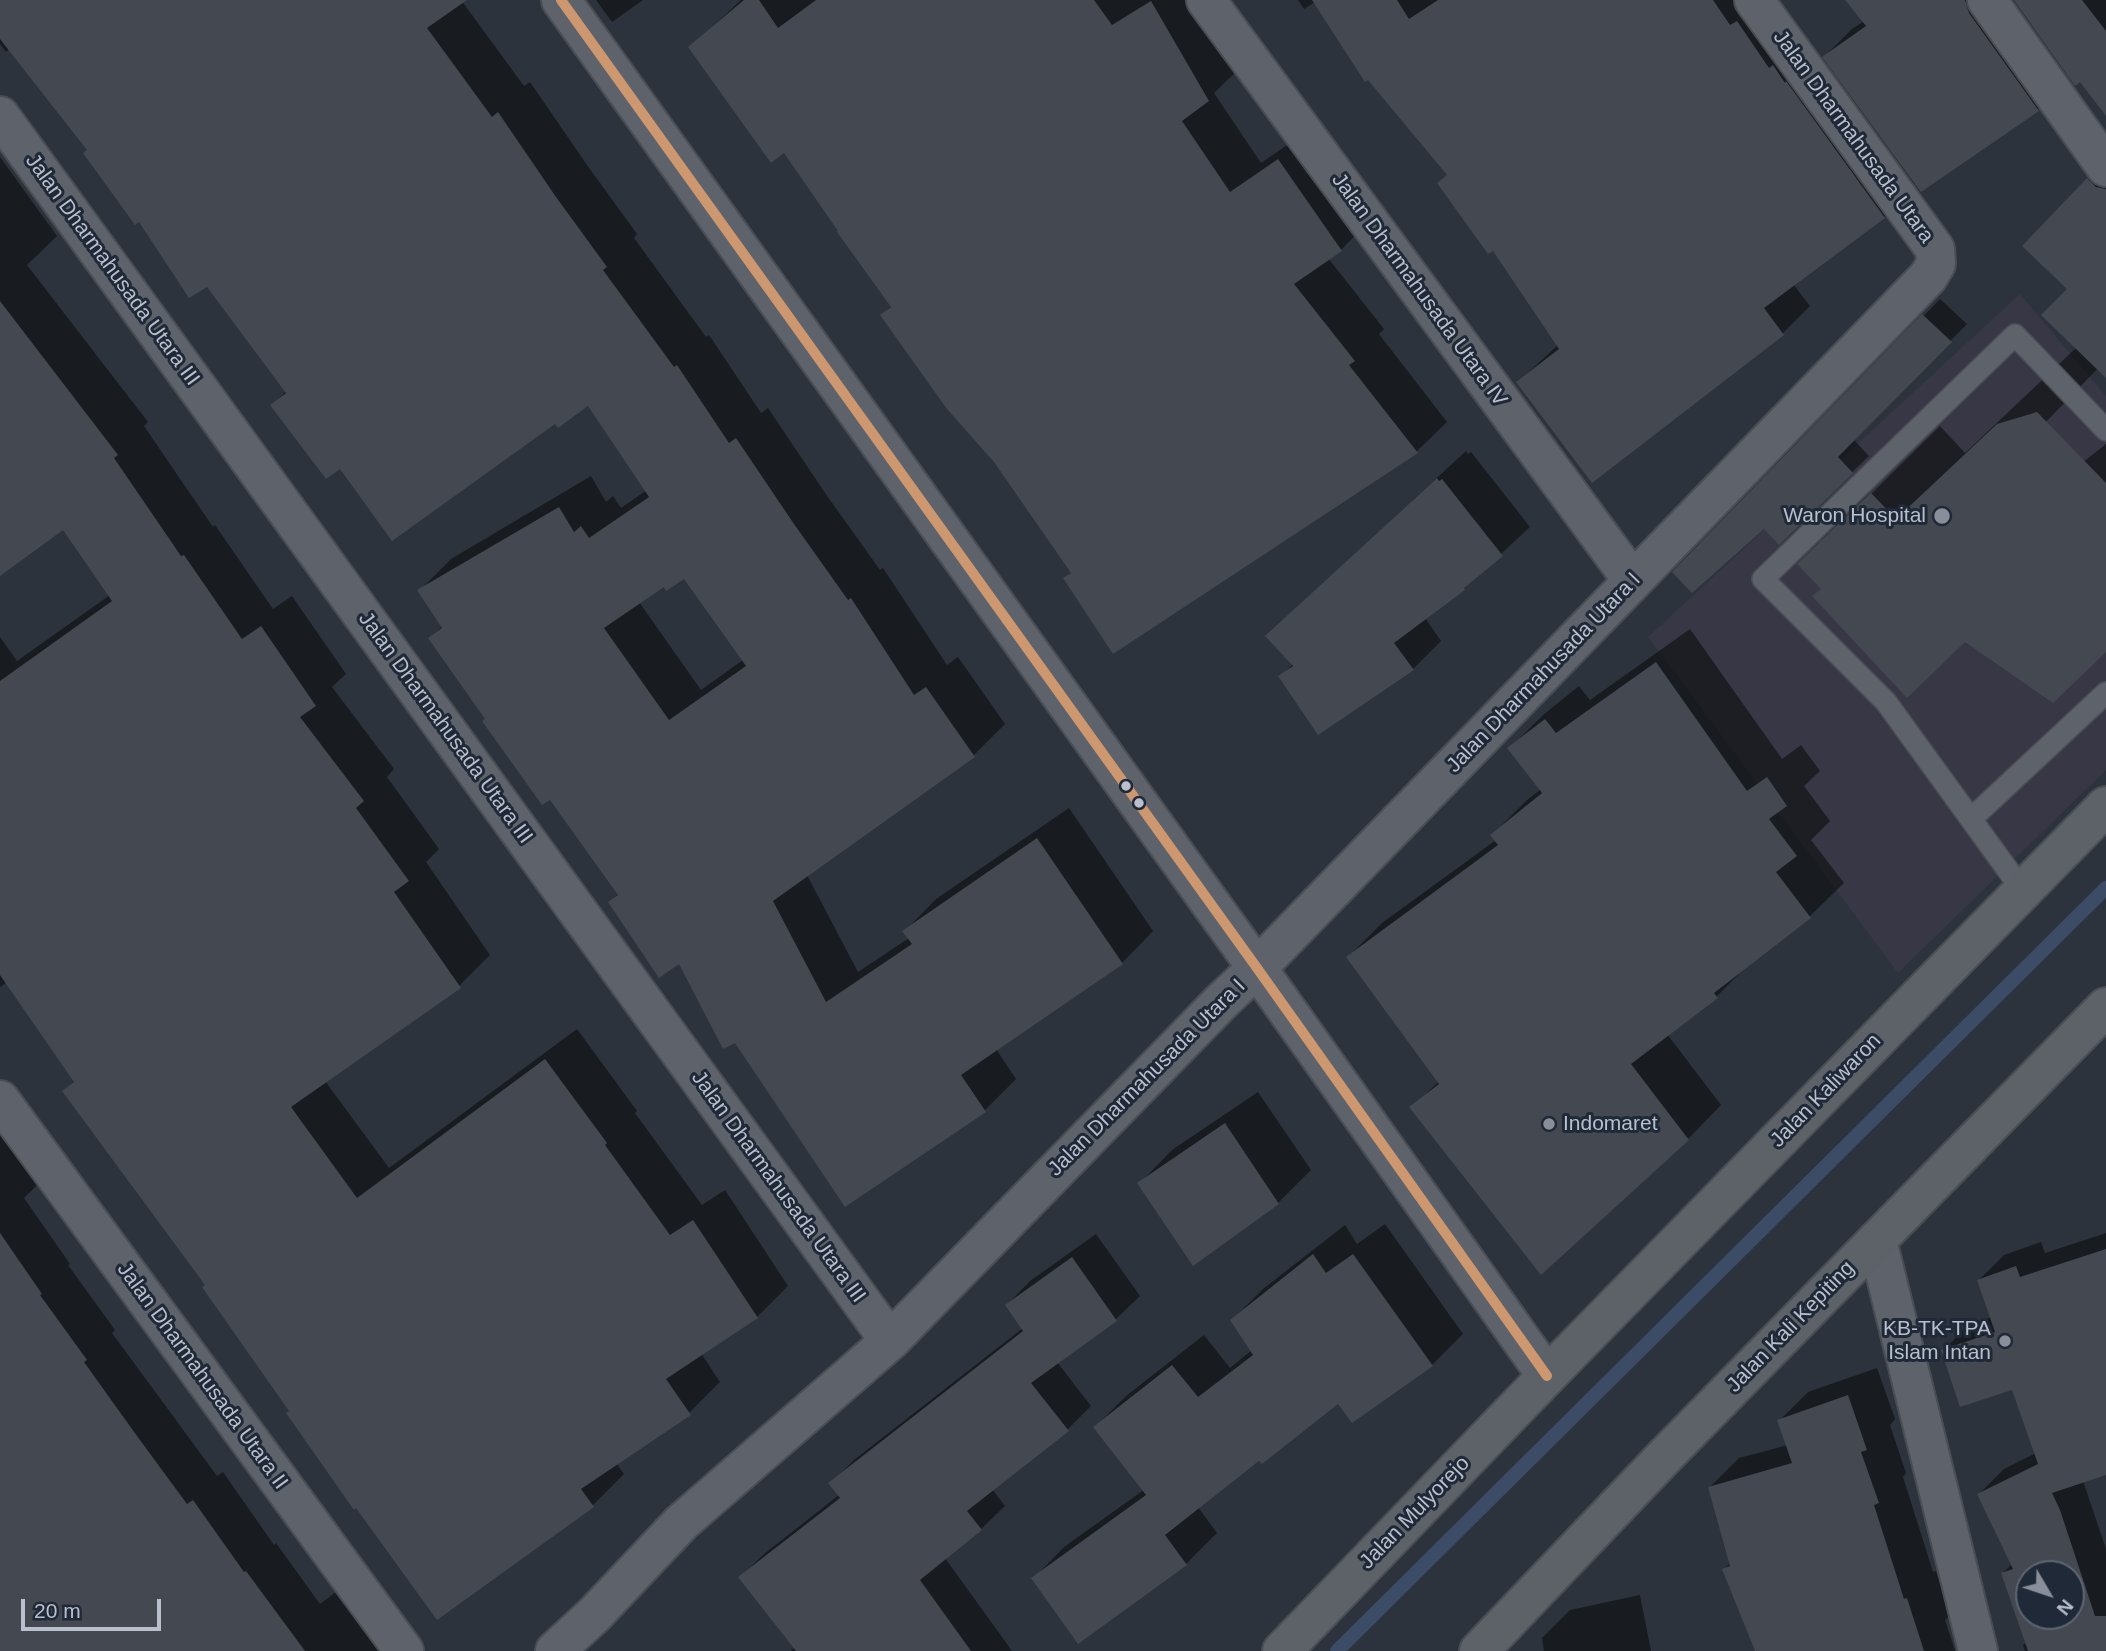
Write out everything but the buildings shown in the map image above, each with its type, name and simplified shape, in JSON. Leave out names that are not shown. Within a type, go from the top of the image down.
[{"type":"main road","name":"Jalan Kaliwaron","points":[[1547,1376],[2106,806]]},
{"type":"main road","name":"Jalan Kali Kepiting","points":[[1492,1645],[1666,1455],[2106,1007]]},
{"type":"main road","name":"Jalan Mulyorejo","points":[[1282,1651],[1547,1376]]},
{"type":"street","points":[[561,0],[1547,1376]]},
{"type":"street","name":"Jalan Dharmahusada Utara IV","points":[[1206,0],[1633,581]]},
{"type":"street","name":"Jalan Dharmahusada Utara","points":[[1754,0],[1935,249],[1936,264],[1928,277]]},
{"type":"street","points":[[1987,0],[2106,167]]},
{"type":"street","name":"Jalan Dharmahusada Utara III","points":[[0,116],[890,1341]]},
{"type":"street","name":"Jalan Dharmahusada Utara I","points":[[555,1651],[595,1614],[681,1523],[890,1341],[1928,277]]},
{"type":"street","name":"Jalan Dharmahusada Utara II","points":[[0,1100],[404,1651]]},
{"type":"street","points":[[1877,1240],[1978,1651]]},
{"type":"lane","points":[[2023,891],[1886,702],[1763,579],[2015,335],[2106,430]]},
{"type":"lane","points":[[1971,819],[2106,693]]},
{"type":"shaded area","name":"Waron Hospital","points":[[2020,294],[2106,396],[2106,770],[1898,973],[1648,637]]},
{"type":"waterway","points":[[1337,1651],[2106,888]]},
{"type":"transit line","points":[[561,0],[1547,1376]]},
{"type":"place","name":"Waron Hospital","points":[[1942,516]]},
{"type":"place","name":"Indomaret","points":[[1549,1124]]},
{"type":"place","name":"KB-TK-TPA Islam Intan","points":[[2005,1341]]}]
